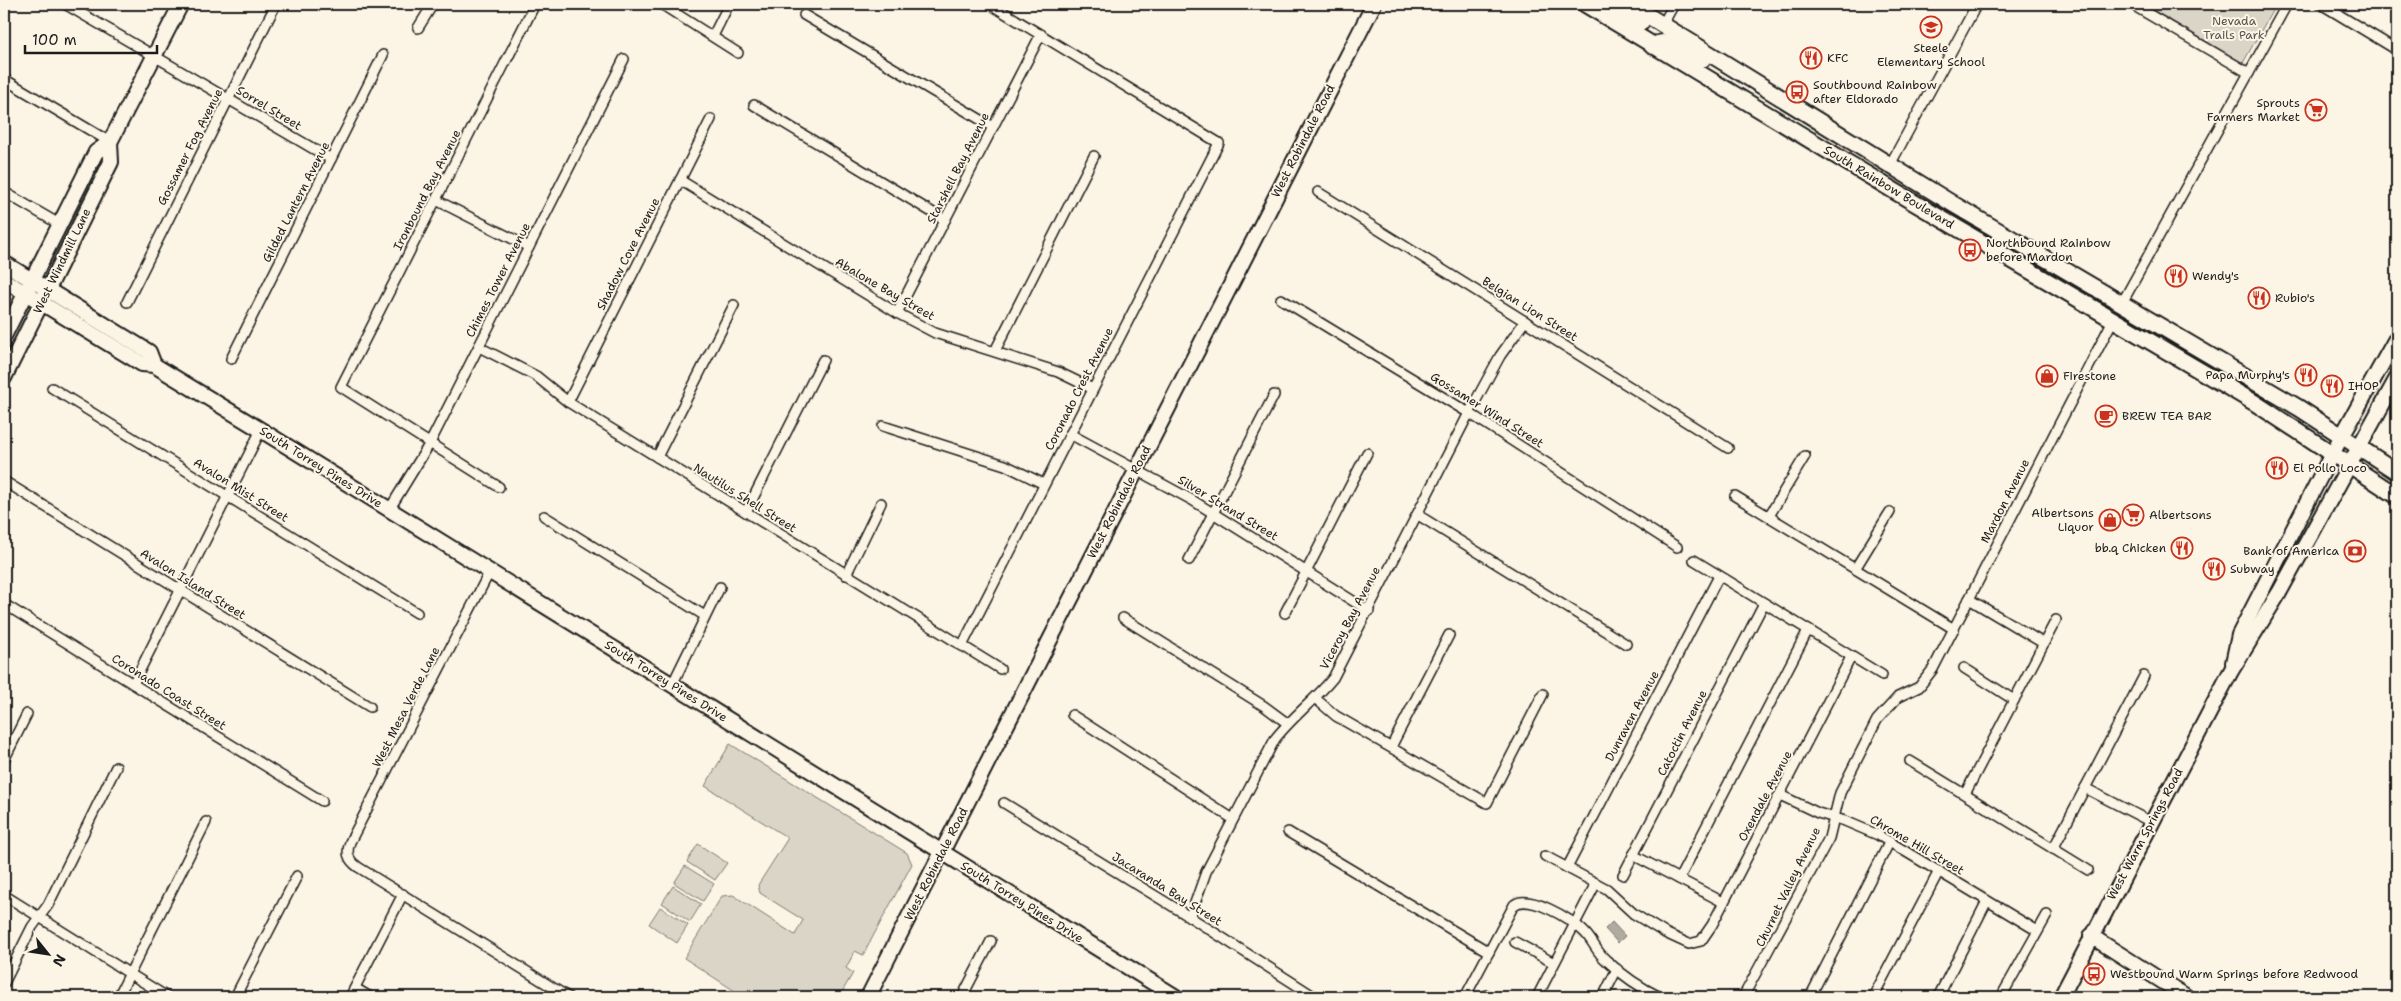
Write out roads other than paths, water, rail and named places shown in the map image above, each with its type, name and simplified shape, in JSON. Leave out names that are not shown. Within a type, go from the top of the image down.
[{"type":"main road","name":"West Windmill Lane","points":[[4,336],[96,152],[110,142],[181,4]]},
{"type":"main road","name":"South Rainbow Boulevard","points":[[1629,4],[1890,163],[1953,204],[2342,435],[2397,472]]},
{"type":"main road","name":"West Robindale Road","points":[[868,997],[1373,5]]},
{"type":"main road","name":"South Rainbow Boulevard","points":[[1587,5],[1896,192],[2255,403],[2350,463],[2397,496]]},
{"type":"main road","points":[[1587,5],[1618,9],[1649,26],[1663,24]]},
{"type":"main road","points":[[1652,46],[1661,42],[1670,42],[1697,57],[1709,61],[1721,60]]},
{"type":"main road","name":"West Windmill Lane","points":[[4,378],[112,162],[110,142]]},
{"type":"main road","points":[[1830,152],[1852,152],[1876,166],[1890,163]]},
{"type":"main road","points":[[1896,192],[1899,186],[1905,185],[1930,198],[1953,204]]},
{"type":"main road","name":"South Torrey Pines Drive","points":[[4,263],[149,352],[154,365]]},
{"type":"main road","points":[[2038,275],[2078,288],[2102,302],[2122,303]]},
{"type":"main road","name":"South Torrey Pines Drive","points":[[4,280],[142,364],[154,365],[261,430],[1176,997]]},
{"type":"main road","points":[[2113,320],[2121,318],[2132,320],[2166,337],[2193,345]]},
{"type":"main road","name":"West Warm Springs Road","points":[[2231,671],[2238,635],[2342,435],[2397,337]]},
{"type":"main road","name":"West Warm Springs Road","points":[[2061,997],[2091,936],[2231,671],[2249,643],[2397,378]]},
{"type":"main road","points":[[2249,643],[2252,629],[2274,588],[2275,584],[2270,573]]},
{"type":"main road","points":[[2091,936],[2187,997]]},
{"type":"street","name":"Sorrel Street","points":[[65,4],[154,54],[331,159]]},
{"type":"street","name":"Gossamer Fog Avenue","points":[[127,302],[276,4]]},
{"type":"street","points":[[418,28],[433,4]]},
{"type":"street","name":"Ironbound Bay Avenue","points":[[430,443],[341,388],[535,4]]},
{"type":"street","points":[[661,4],[738,53]]},
{"type":"street","points":[[712,36],[729,4]]},
{"type":"street","points":[[990,4],[1041,34]]},
{"type":"street","points":[[1663,24],[1674,4]]},
{"type":"street","points":[[1890,163],[1977,4]]},
{"type":"street","points":[[2131,4],[2249,73]]},
{"type":"street","points":[[2122,303],[2287,4]]},
{"type":"street","points":[[2321,4],[2397,50]]},
{"type":"street","points":[[804,15],[993,127]]},
{"type":"street","name":"Starshell Bay Avenue","points":[[897,313],[1041,34]]},
{"type":"street","name":"Coronado Crest Avenue","points":[[962,646],[1219,143],[1041,34]]},
{"type":"street","name":"Gilded Lantern Avenue","points":[[230,359],[383,55]]},
{"type":"street","name":"Chimes Tower Avenue","points":[[389,510],[430,443],[624,59]]},
{"type":"street","points":[[4,79],[110,142]]},
{"type":"street","points":[[754,105],[945,220]]},
{"type":"street","name":"Shadow Cove Avenue","points":[[568,402],[711,119]]},
{"type":"street","points":[[994,351],[1094,156]]},
{"type":"street","name":"Abalone Bay Street","points":[[680,180],[897,313],[935,332],[1058,372],[1093,389]]},
{"type":"street","points":[[4,192],[59,224]]},
{"type":"street","name":"Belgian Lion Street","points":[[1318,192],[1728,448]]},
{"type":"street","points":[[436,200],[529,247]]},
{"type":"street","name":"Gossamer Wind Street","points":[[1281,299],[1470,413],[1677,547]]},
{"type":"street","points":[[656,457],[734,305]]},
{"type":"street","name":"Mardon Avenue","points":[[1914,690],[1926,680],[1954,629],[2113,320]]},
{"type":"street","name":"Viceroy Bay Avenue","points":[[1190,917],[1206,872],[1275,740],[1287,724],[1316,698],[1333,678],[1500,356],[1525,321]]},
{"type":"street","name":"Nautilus Shell Street","points":[[479,347],[536,376],[568,402],[1000,670]]},
{"type":"street","points":[[746,512],[823,360]]},
{"type":"street","name":"Avalon Mist Street","points":[[52,388],[417,613]]},
{"type":"street","points":[[1189,560],[1274,395]]},
{"type":"street","points":[[883,426],[1005,465],[1044,484]]},
{"type":"street","points":[[133,684],[226,496],[261,430]]},
{"type":"street","name":"Silver Strand Street","points":[[1070,434],[1136,468],[1307,570],[1369,610]]},
{"type":"street","points":[[430,443],[499,486]]},
{"type":"street","points":[[1285,613],[1367,453]]},
{"type":"street","points":[[1768,516],[1806,456]]},
{"type":"street","name":"Avalon Island Street","points":[[4,482],[370,707]]},
{"type":"street","points":[[1735,496],[1954,629]]},
{"type":"street","points":[[846,575],[881,503]]},
{"type":"street","points":[[1855,569],[1890,512]]},
{"type":"street","points":[[1418,515],[1626,644]]},
{"type":"street","points":[[544,516],[705,616]]},
{"type":"street","points":[[1694,560],[1882,676]]},
{"type":"street","name":"West Mesa Verde Lane","points":[[403,894],[351,862],[347,849],[490,571]]},
{"type":"street","name":"Dunraven Avenue","points":[[1567,868],[1720,576]]},
{"type":"street","points":[[672,685],[720,587]]},
{"type":"street","points":[[1969,599],[2044,643]]},
{"type":"street","name":"Catoctin Avenue","points":[[1623,875],[1764,603]]},
{"type":"street","name":"Coronado Coast Street","points":[[4,604],[322,801]]},
{"type":"street","points":[[1123,618],[1264,706],[1287,724]]},
{"type":"street","points":[[1964,794],[2056,620]]},
{"type":"street","points":[[1679,879],[1808,630]]},
{"type":"street","points":[[1391,747],[1449,635]]},
{"type":"street","name":"Oxendale Avenue","points":[[1596,883],[1607,889],[1634,914],[1681,942],[1689,944],[1698,943],[1705,937],[1851,657]]},
{"type":"street","points":[[1964,668],[2014,700]]},
{"type":"street","points":[[2053,849],[2144,676]]},
{"type":"street","name":"Churnet Valley Avenue","points":[[1744,997],[1829,838],[1840,793],[1877,720],[1898,697],[1914,690]]},
{"type":"street","points":[[1316,698],[1336,716],[1487,803],[1543,694]]},
{"type":"street","points":[[4,760],[27,714]]},
{"type":"street","points":[[1072,715],[1233,819]]},
{"type":"street","points":[[1910,761],[2088,870]]},
{"type":"street","points":[[4,983],[39,917],[48,905],[116,767]]},
{"type":"street","points":[[2085,788],[2151,822]]},
{"type":"street","name":"Chrome Hill Street","points":[[1780,795],[1833,818],[1859,826],[1890,841],[2036,930]]},
{"type":"street","name":"Jacaranda Bay Street","points":[[1004,804],[1190,917],[1315,997]]},
{"type":"street","points":[[118,997],[206,822]]},
{"type":"street","points":[[1288,832],[1489,952]]},
{"type":"street","points":[[1810,997],[1890,841]]},
{"type":"street","points":[[1633,855],[1723,902]]},
{"type":"street","points":[[1537,997],[1596,883],[1544,856]]},
{"type":"street","points":[[1873,997],[1939,871]]},
{"type":"street","points":[[235,997],[296,876]]},
{"type":"street","points":[[4,894],[167,997]]},
{"type":"street","points":[[350,997],[403,894],[568,997]]},
{"type":"street","points":[[1465,997],[1514,905],[1521,901],[1536,903],[1583,930],[1599,954],[1617,969],[1660,997]]},
{"type":"street","points":[[1938,997],[1987,901]]},
{"type":"street","points":[[2001,997],[2036,930],[2046,915]]},
{"type":"street","points":[[962,997],[991,941]]},
{"type":"street","points":[[1515,942],[1554,963]]},
{"type":"street","points":[[1603,997],[1617,969]]},
{"type":"street","points":[[355,988],[370,997]]},
{"type":"place","name":"Steele Elementary School","points":[[1931,27]]},
{"type":"place","name":"KFC","points":[[1811,58]]},
{"type":"place","name":"Southbound Rainbow after Eldorado","points":[[1797,92]]},
{"type":"place","name":"Sprouts Farmers Market","points":[[2316,110]]},
{"type":"place","name":"Northbound Rainbow before Mardon","points":[[1970,250]]},
{"type":"place","name":"Wendy's","points":[[2176,276]]},
{"type":"place","name":"Rubio's","points":[[2259,298]]},
{"type":"place","name":"Papa Murphy's","points":[[2306,375]]},
{"type":"place","name":"Firestone","points":[[2047,376]]},
{"type":"place","name":"IHOP","points":[[2332,386]]},
{"type":"place","name":"BREW TEA BAR","points":[[2106,416]]},
{"type":"place","name":"El Pollo Loco","points":[[2277,468]]},
{"type":"place","name":"Albertsons","points":[[2133,515]]},
{"type":"place","name":"Albertsons Liquor","points":[[2110,520]]},
{"type":"place","name":"bb.q Chicken","points":[[2182,548]]},
{"type":"place","name":"Bank of America","points":[[2355,551]]},
{"type":"place","name":"Subway","points":[[2214,569]]},
{"type":"place","name":"Westbound Warm Springs before Redwood","points":[[2094,974]]},
{"type":"park label","name":"Nevada Trails Park","points":[[2234,28]]}]
